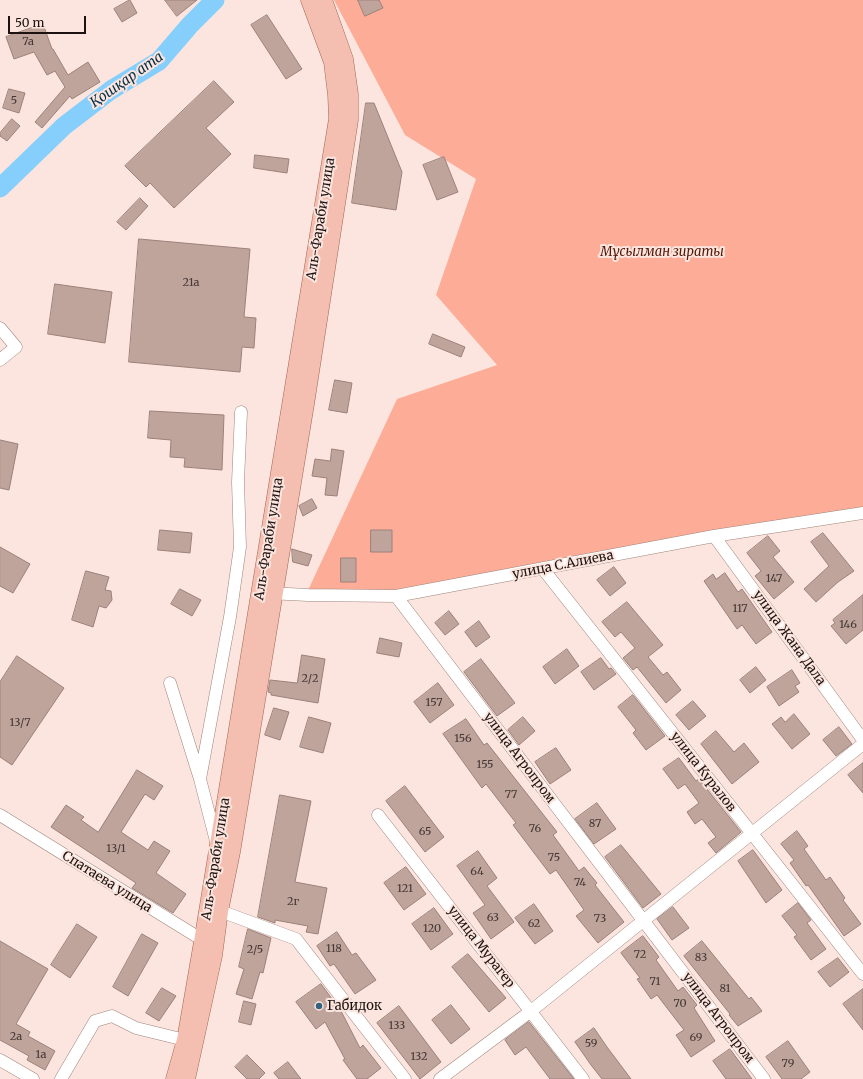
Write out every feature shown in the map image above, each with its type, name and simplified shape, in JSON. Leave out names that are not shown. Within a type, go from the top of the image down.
[{"type":"main road","name":"Аль-Фараби улица","points":[[174,1079],[209,944],[220,911],[232,852],[337,119],[332,62],[309,0]]},
{"type":"main road","name":"Аль-Фараби улица","points":[[187,1079],[209,944],[218,848],[268,593],[350,120],[350,94],[344,59],[324,0]]},
{"type":"street","points":[[0,328],[16,347],[0,360]]},
{"type":"street","points":[[200,779],[230,617],[240,547],[238,482],[241,412]]},
{"type":"street","name":"улица С.Алиева","points":[[268,593],[396,596],[714,536],[863,513]]},
{"type":"street","name":"улица Жана Дала","points":[[714,536],[863,740]]},
{"type":"street","name":"улица Куралов","points":[[544,569],[863,974]]},
{"type":"street","name":"улица Агропром","points":[[396,596],[764,1079]]},
{"type":"street","points":[[170,683],[200,779],[218,848]]},
{"type":"street","points":[[440,1079],[531,1011],[863,744]]},
{"type":"street","name":"Спатаева улица","points":[[0,815],[209,944]]},
{"type":"street","name":"улица Мурагер","points":[[378,815],[583,1079]]},
{"type":"street","points":[[220,911],[296,939],[405,1079]]},
{"type":"street","points":[[61,1079],[95,1021],[102,1018],[112,1016],[136,1028],[185,1040]]},
{"type":"street","points":[[0,1060],[34,1079]]},
{"type":"green space","name":"Мұсылман зираты","points":[[334,0],[863,0],[863,513],[396,596],[304,599],[397,399],[497,365],[436,295],[476,179],[405,135]]},
{"type":"building","points":[[130,0],[137,13],[122,22],[114,9]]},
{"type":"building","points":[[165,0],[197,0],[177,16]]},
{"type":"building","points":[[358,0],[379,0],[383,8],[365,16]]},
{"type":"building","points":[[267,15],[302,69],[286,79],[251,25]]},
{"type":"building","points":[[43,24],[52,49],[68,75],[88,62],[100,82],[72,99],[70,96],[42,128],[35,122],[65,87],[55,71],[47,75],[34,52],[14,59],[6,37]]},
{"type":"building","points":[[214,81],[234,102],[206,128],[231,154],[174,208],[150,183],[146,187],[125,166]]},
{"type":"building","points":[[9,89],[25,93],[19,113],[3,108]]},
{"type":"building","points":[[366,103],[374,103],[402,172],[396,210],[352,203]]},
{"type":"building","points":[[12,119],[20,126],[7,141],[0,136],[0,133]]},
{"type":"building","points":[[255,155],[289,159],[287,173],[254,168]]},
{"type":"building","points":[[444,157],[458,192],[437,200],[423,165]]},
{"type":"building","points":[[140,198],[148,206],[126,230],[117,222]]},
{"type":"building","points":[[139,239],[250,249],[244,317],[256,318],[254,348],[242,347],[240,372],[129,362]]},
{"type":"building","points":[[55,284],[112,292],[105,343],[48,334]]},
{"type":"building","points":[[433,334],[465,347],[461,357],[429,344]]},
{"type":"building","points":[[335,380],[352,383],[347,413],[329,410]]},
{"type":"building","points":[[150,411],[224,415],[222,470],[184,467],[185,458],[170,457],[171,440],[148,438]]},
{"type":"building","points":[[0,440],[18,444],[9,490],[0,488]]},
{"type":"building","points":[[332,449],[344,451],[337,496],[325,495],[327,478],[312,476],[315,459],[330,461]]},
{"type":"building","points":[[312,499],[317,508],[303,516],[299,506]]},
{"type":"building","points":[[160,530],[192,533],[190,553],[158,550]]},
{"type":"building","points":[[371,530],[392,530],[392,552],[371,552]]},
{"type":"building","points":[[823,533],[854,571],[838,582],[816,602],[804,589],[829,566],[811,542]]},
{"type":"building","points":[[768,536],[780,551],[773,557],[794,582],[774,599],[755,576],[761,571],[747,553]]},
{"type":"building","points":[[0,547],[30,564],[13,593],[0,586]]},
{"type":"building","points":[[292,549],[312,555],[308,566],[293,562]]},
{"type":"building","points":[[341,558],[356,558],[356,582],[341,582]]},
{"type":"building","points":[[614,567],[626,583],[610,596],[597,580]]},
{"type":"building","points":[[86,571],[109,577],[105,590],[111,591],[112,600],[106,608],[99,606],[93,627],[72,620]]},
{"type":"building","points":[[725,573],[738,592],[742,589],[772,632],[756,644],[742,625],[737,629],[704,581],[713,574],[716,579]]},
{"type":"building","points":[[180,589],[201,600],[192,616],[171,604]]},
{"type":"building","points":[[863,595],[863,630],[846,644],[831,626],[835,623],[833,620]]},
{"type":"building","points":[[627,602],[663,645],[648,657],[663,675],[667,672],[681,690],[666,703],[637,667],[633,670],[623,658],[635,648],[621,632],[615,637],[602,622]]},
{"type":"building","points":[[449,611],[459,624],[445,635],[435,623]]},
{"type":"building","points":[[479,621],[490,637],[476,647],[465,632]]},
{"type":"building","points":[[380,638],[402,643],[399,657],[377,653]]},
{"type":"building","points":[[567,649],[579,666],[555,684],[543,667]]},
{"type":"building","points":[[302,655],[325,659],[318,703],[271,695],[271,693],[268,692],[270,680],[297,683]]},
{"type":"building","points":[[17,656],[64,688],[12,765],[0,757],[0,682]]},
{"type":"building","points":[[601,658],[609,669],[611,668],[616,674],[594,690],[581,672]]},
{"type":"building","points":[[481,659],[515,703],[497,716],[464,672]]},
{"type":"building","points":[[756,667],[766,680],[750,693],[740,680]]},
{"type":"building","points":[[792,670],[800,683],[795,686],[799,692],[779,706],[767,687]]},
{"type":"building","points":[[438,683],[454,705],[430,723],[414,702]]},
{"type":"building","points":[[633,695],[665,736],[646,750],[633,733],[636,730],[618,707]]},
{"type":"building","points":[[693,701],[706,716],[689,730],[676,715]]},
{"type":"building","points":[[274,708],[289,712],[280,740],[265,735]]},
{"type":"building","points":[[794,714],[810,734],[792,749],[772,724],[781,717],[785,722]]},
{"type":"building","points":[[309,717],[331,723],[323,753],[300,747]]},
{"type":"building","points":[[523,717],[535,731],[519,745],[508,730]]},
{"type":"building","points":[[466,719],[484,745],[487,743],[557,832],[553,835],[579,871],[584,867],[597,883],[595,885],[624,922],[598,943],[576,916],[584,910],[556,870],[550,874],[513,825],[516,823],[486,784],[482,788],[443,734]]},
{"type":"building","points":[[839,727],[852,744],[836,756],[823,740]]},
{"type":"building","points":[[716,731],[734,752],[744,743],[759,762],[732,784],[701,744]]},
{"type":"building","points":[[556,748],[571,770],[550,784],[535,762]]},
{"type":"building","points":[[679,758],[696,781],[699,779],[741,832],[716,853],[708,843],[716,837],[702,819],[695,824],[687,812],[699,803],[685,784],[678,789],[663,769]]},
{"type":"building","points":[[863,763],[863,793],[848,775]]},
{"type":"building","points":[[137,770],[163,786],[154,800],[145,794],[121,832],[148,850],[154,841],[170,851],[156,873],[186,894],[173,913],[132,888],[136,883],[51,827],[66,805],[84,817],[81,820],[98,832]]},
{"type":"building","points":[[405,786],[444,837],[425,852],[386,801]]},
{"type":"building","points":[[280,795],[311,801],[295,882],[327,888],[318,934],[306,932],[308,926],[275,920],[275,923],[258,917]]},
{"type":"building","points":[[597,803],[616,829],[594,844],[575,819]]},
{"type":"building","points":[[797,831],[808,846],[804,849],[826,880],[830,877],[845,898],[843,900],[861,924],[844,936],[808,885],[806,886],[790,863],[794,860],[781,844]]},
{"type":"building","points":[[621,845],[661,894],[643,908],[605,857]]},
{"type":"building","points":[[753,850],[782,890],[766,903],[738,861]]},
{"type":"building","points":[[478,851],[497,878],[487,886],[514,922],[491,939],[473,913],[485,905],[457,866]]},
{"type":"building","points":[[406,867],[426,894],[404,910],[384,883]]},
{"type":"building","points":[[798,903],[811,920],[807,923],[826,949],[811,960],[794,937],[797,935],[782,916]]},
{"type":"building","points":[[534,904],[553,931],[535,944],[515,918]]},
{"type":"building","points":[[673,907],[689,928],[672,940],[657,919]]},
{"type":"building","points":[[434,908],[453,934],[431,950],[412,924]]},
{"type":"building","points":[[77,924],[97,937],[70,978],[51,965]]},
{"type":"building","points":[[248,929],[271,938],[263,973],[260,972],[252,999],[236,994],[244,969],[239,967]]},
{"type":"building","points":[[337,932],[352,955],[356,953],[376,980],[355,994],[334,964],[330,966],[317,946]]},
{"type":"building","points":[[142,934],[158,943],[128,996],[113,987]]},
{"type":"building","points":[[643,936],[659,957],[656,960],[678,991],[683,987],[697,1005],[694,1008],[715,1041],[691,1057],[676,1035],[684,1030],[657,995],[651,999],[637,979],[640,978],[621,953]]},
{"type":"building","points":[[0,941],[48,969],[16,1024],[30,1032],[28,1036],[55,1051],[45,1070],[27,1060],[29,1056],[0,1040]]},
{"type":"building","points":[[702,941],[749,999],[751,997],[762,1011],[738,1026],[684,956]]},
{"type":"building","points":[[468,954],[506,998],[489,1012],[452,967]]},
{"type":"building","points":[[838,958],[849,972],[830,987],[818,972]]},
{"type":"building","points":[[321,984],[341,1011],[360,1048],[363,1045],[381,1068],[367,1079],[357,1079],[343,1060],[345,1059],[325,1022],[316,1029],[296,1002]]},
{"type":"building","points":[[162,988],[176,996],[159,1021],[146,1013]]},
{"type":"building","points":[[863,989],[863,1030],[843,1004]]},
{"type":"building","points":[[244,1001],[256,1004],[251,1025],[239,1022]]},
{"type":"building","points":[[451,1005],[470,1029],[451,1044],[432,1020]]},
{"type":"building","points":[[399,1006],[441,1062],[420,1079],[377,1023]]},
{"type":"building","points":[[529,1022],[574,1079],[550,1079],[526,1047],[515,1055],[505,1040]]},
{"type":"building","points":[[594,1028],[631,1079],[602,1079],[591,1065],[575,1042]]},
{"type":"building","points":[[788,1041],[810,1072],[801,1079],[782,1079],[766,1057]]},
{"type":"building","points":[[730,1049],[752,1079],[726,1079],[713,1061]]},
{"type":"building","points":[[247,1055],[265,1073],[259,1079],[247,1079],[235,1067]]},
{"type":"building","points":[[288,1062],[301,1079],[279,1079],[274,1073]]},
{"type":"waterway","name":"Қошқар ата","points":[[0,188],[64,126],[111,90],[159,61],[190,25],[215,0]]},
{"type":"place","name":"Габидок","points":[[319,1006]]}]
